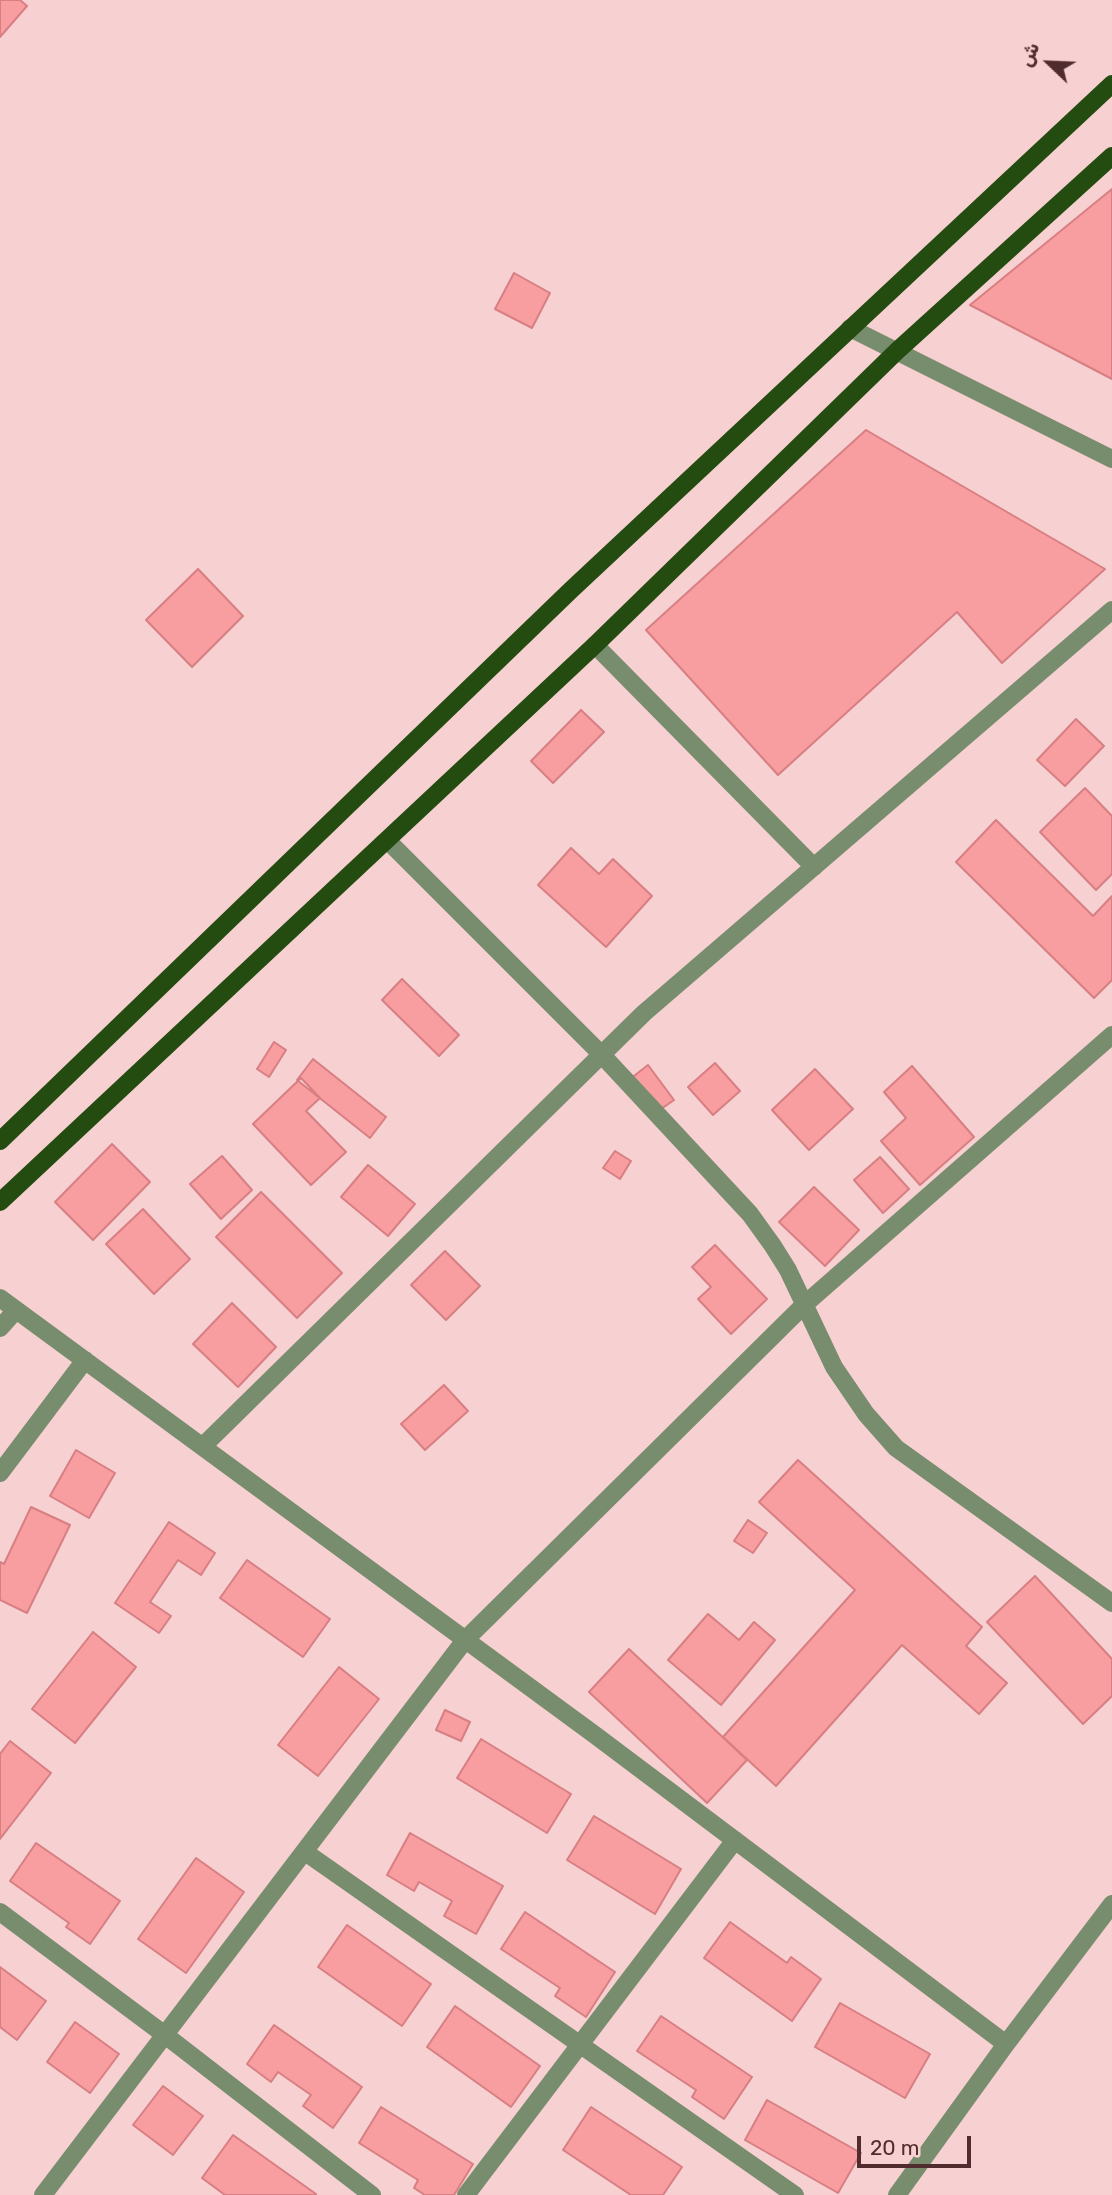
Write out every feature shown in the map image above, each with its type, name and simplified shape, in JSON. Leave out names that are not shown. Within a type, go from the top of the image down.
[{"type":"main road","points":[[0,1141],[571,590],[1112,84]]},
{"type":"main road","points":[[0,1202],[595,645],[897,351],[1112,156]]},
{"type":"street","points":[[850,328],[1112,459]]},
{"type":"street","points":[[203,1446],[644,1013],[1112,610]]},
{"type":"street","points":[[595,645],[814,867]]},
{"type":"street","points":[[388,841],[602,1055],[750,1214],[774,1246],[834,1367],[866,1415],[896,1448],[1112,1603]]},
{"type":"street","points":[[43,2195],[465,1640],[804,1305],[1112,1035]]},
{"type":"street","points":[[0,1298],[595,1735],[1006,2044]]},
{"type":"street","points":[[0,1328],[16,1310]]},
{"type":"street","points":[[0,1473],[85,1360]]},
{"type":"street","points":[[466,2195],[735,1840]]},
{"type":"street","points":[[305,1852],[795,2195]]},
{"type":"street","points":[[897,2195],[1112,1904]]},
{"type":"street","points":[[0,1912],[372,2195]]},
{"type":"building","points":[[0,0],[20,0],[27,6],[0,37]]},
{"type":"building","points":[[1112,189],[1112,379],[970,305]]},
{"type":"building","points":[[514,273],[550,293],[532,328],[495,309]]},
{"type":"building","points":[[866,430],[1105,569],[1002,663],[957,612],[778,775],[646,630]]},
{"type":"building","points":[[198,569],[243,616],[192,667],[146,620]]},
{"type":"building","points":[[581,710],[604,732],[553,783],[531,761]]},
{"type":"building","points":[[1076,719],[1104,746],[1065,786],[1037,760]]},
{"type":"building","points":[[1085,788],[1112,816],[1112,874],[1096,890],[1040,832]]},
{"type":"building","points":[[996,820],[1093,916],[1112,896],[1112,980],[1094,998],[956,862]]},
{"type":"building","points":[[571,848],[599,874],[613,859],[652,896],[606,947],[538,885]]},
{"type":"building","points":[[402,979],[459,1035],[439,1056],[382,1000]]},
{"type":"building","points":[[274,1042],[286,1050],[269,1077],[257,1069]]},
{"type":"building","points":[[313,1059],[386,1117],[370,1138],[297,1080]]},
{"type":"building","points":[[715,1063],[740,1091],[713,1115],[688,1087]]},
{"type":"building","points":[[648,1065],[674,1100],[654,1114],[630,1079]]},
{"type":"building","points":[[912,1066],[974,1137],[920,1185],[881,1141],[906,1118],[884,1092]]},
{"type":"building","points":[[815,1069],[853,1109],[809,1150],[772,1110]]},
{"type":"building","points":[[301,1078],[320,1098],[306,1111],[346,1152],[311,1185],[253,1124]]},
{"type":"building","points":[[112,1144],[150,1182],[93,1240],[55,1202]]},
{"type":"building","points":[[615,1151],[631,1161],[620,1179],[603,1168]]},
{"type":"building","points":[[222,1156],[252,1190],[221,1219],[190,1184]]},
{"type":"building","points":[[880,1157],[909,1189],[883,1213],[854,1180]]},
{"type":"building","points":[[368,1165],[415,1204],[388,1236],[341,1197]]},
{"type":"building","points":[[814,1187],[859,1230],[825,1266],[779,1222]]},
{"type":"building","points":[[261,1192],[342,1273],[297,1318],[216,1237]]},
{"type":"building","points":[[143,1209],[190,1259],[154,1294],[106,1244]]},
{"type":"building","points":[[715,1245],[767,1299],[731,1334],[698,1299],[711,1287],[692,1267]]},
{"type":"building","points":[[445,1251],[480,1286],[446,1320],[411,1285]]},
{"type":"building","points":[[232,1303],[276,1347],[238,1387],[193,1344]]},
{"type":"building","points":[[444,1385],[468,1411],[425,1450],[401,1424]]},
{"type":"building","points":[[76,1450],[115,1473],[89,1518],[50,1496]]},
{"type":"building","points":[[798,1460],[982,1627],[966,1646],[1007,1683],[979,1714],[902,1645],[776,1786],[723,1737],[855,1590],[759,1502]]},
{"type":"building","points":[[31,1507],[70,1525],[27,1613],[0,1600],[0,1562],[4,1564]]},
{"type":"building","points":[[748,1520],[767,1533],[753,1553],[734,1541]]},
{"type":"building","points":[[169,1522],[215,1553],[201,1575],[178,1560],[150,1602],[171,1616],[159,1633],[115,1603]]},
{"type":"building","points":[[247,1560],[330,1619],[303,1657],[220,1598]]},
{"type":"building","points":[[1035,1576],[1112,1659],[1112,1696],[1083,1724],[987,1622]]},
{"type":"building","points":[[708,1614],[739,1640],[754,1622],[775,1640],[721,1705],[668,1660]]},
{"type":"building","points":[[93,1632],[136,1667],[75,1743],[32,1709]]},
{"type":"building","points":[[629,1649],[747,1760],[707,1803],[589,1692]]},
{"type":"building","points":[[339,1667],[379,1699],[318,1776],[278,1745]]},
{"type":"building","points":[[445,1710],[470,1722],[461,1741],[436,1730]]},
{"type":"building","points":[[481,1739],[571,1794],[547,1833],[457,1778]]},
{"type":"building","points":[[10,1741],[51,1773],[0,1839],[0,1754]]},
{"type":"building","points":[[594,1816],[681,1869],[655,1914],[567,1860]]},
{"type":"building","points":[[410,1833],[503,1886],[476,1934],[444,1916],[452,1901],[419,1882],[414,1891],[387,1875]]},
{"type":"building","points":[[36,1843],[120,1901],[90,1944],[66,1927],[69,1923],[10,1881]]},
{"type":"building","points":[[196,1858],[244,1892],[186,1973],[138,1939]]},
{"type":"building","points":[[525,1912],[615,1972],[586,2017],[555,1996],[560,1988],[501,1949]]},
{"type":"building","points":[[730,1922],[787,1963],[791,1957],[821,1979],[792,2021],[704,1958]]},
{"type":"building","points":[[347,1925],[431,1984],[402,2026],[318,1967]]},
{"type":"building","points":[[0,1967],[46,2001],[17,2040],[0,2027]]},
{"type":"building","points":[[840,2003],[930,2054],[905,2098],[815,2047]]},
{"type":"building","points":[[455,2006],[540,2066],[511,2107],[427,2047]]},
{"type":"building","points":[[661,2016],[752,2077],[724,2119],[692,2097],[696,2090],[637,2051]]},
{"type":"building","points":[[75,2022],[119,2054],[90,2093],[47,2062]]},
{"type":"building","points":[[274,2025],[362,2087],[333,2128],[303,2106],[311,2095],[278,2072],[271,2082],[247,2064]]},
{"type":"building","points":[[163,2086],[203,2116],[173,2155],[133,2125]]},
{"type":"building","points":[[767,2100],[861,2153],[838,2193],[745,2140]]},
{"type":"building","points":[[381,2107],[473,2164],[454,2195],[425,2195],[414,2188],[418,2180],[359,2143]]},
{"type":"building","points":[[591,2107],[682,2167],[663,2195],[631,2195],[563,2150]]},
{"type":"building","points":[[233,2135],[316,2194],[225,2195],[202,2178]]}]
